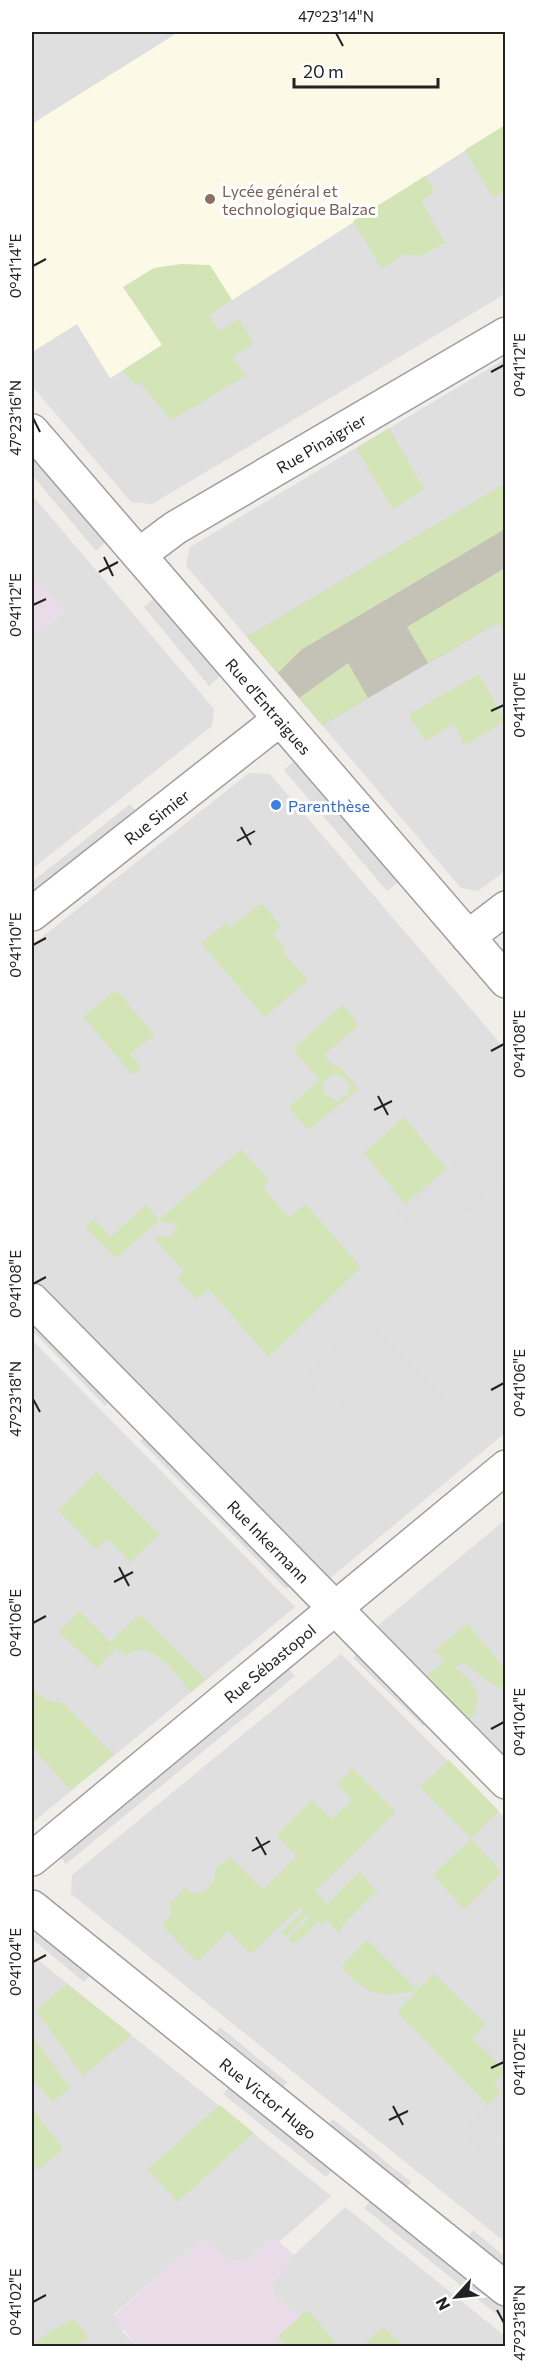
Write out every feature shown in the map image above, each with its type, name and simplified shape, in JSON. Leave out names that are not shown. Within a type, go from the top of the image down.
[{"type":"street","name":"Rue Pinaigrier","points":[[139,555],[175,528],[506,334]]},
{"type":"street","name":"Rue d'Entraigues","points":[[32,430],[506,981]]},
{"type":"street","name":"Rue Simier","points":[[32,914],[280,718]]},
{"type":"street","points":[[468,937],[506,909]]},
{"type":"street","name":"Rue Inkermann","points":[[32,1300],[506,1782]]},
{"type":"street","name":"Rue Sébastopol","points":[[32,1859],[506,1467]]},
{"type":"street","name":"Rue Victor Hugo","points":[[32,1907],[506,2289]]},
{"type":"shaded area","points":[[32,32],[179,32],[32,124]]},
{"type":"shaded area","name":"Lycée général et technologique Balzac","points":[[179,32],[505,32],[505,125],[110,378],[77,324],[32,352],[32,124]]},
{"type":"shaded area","points":[[505,125],[505,294],[152,504],[131,502],[32,386],[32,352],[77,324],[111,378]]},
{"type":"shaded area","points":[[505,359],[505,484],[247,637],[186,566],[190,547]]},
{"type":"shaded area","points":[[34,458],[106,542],[96,551],[32,475]]},
{"type":"shaded area","points":[[505,484],[505,633],[499,622],[322,725],[247,637]]},
{"type":"shaded area","points":[[32,495],[214,709],[212,726],[32,869],[32,638],[64,612],[32,574]]},
{"type":"shaded area","points":[[32,574],[64,612],[32,638]]},
{"type":"shaded area","points":[[154,598],[220,676],[209,686],[144,607]]},
{"type":"shaded area","points":[[499,622],[506,633],[505,871],[478,891],[461,888],[322,725]]},
{"type":"shaded area","points":[[294,761],[398,882],[387,891],[284,770]]},
{"type":"shaded area","points":[[249,773],[270,774],[505,1049],[505,1433],[329,1579],[32,1278],[32,945]]},
{"type":"shaded area","points":[[130,804],[139,815],[32,900],[32,882]]},
{"type":"shaded area","points":[[472,1148],[484,1162],[491,1162],[502,1152],[505,1156],[505,1194],[497,1185],[426,1246],[396,1212]]},
{"type":"shaded area","points":[[367,1318],[446,1399],[375,1457],[359,1441],[366,1434],[343,1410],[335,1417],[331,1414],[343,1401],[323,1382],[310,1394],[298,1382]]},
{"type":"shaded area","points":[[39,1321],[113,1397],[105,1406],[32,1330]]},
{"type":"shaded area","points":[[32,1340],[295,1607],[32,1823]]},
{"type":"shaded area","points":[[149,1433],[294,1581],[286,1589],[140,1441]]},
{"type":"shaded area","points":[[505,1520],[505,1757],[376,1627]]},
{"type":"shaded area","points":[[363,1648],[433,1717],[423,1726],[353,1658]]},
{"type":"shaded area","points":[[341,1654],[505,1818],[505,2242],[71,1894],[72,1875]]},
{"type":"shaded area","points":[[286,1666],[295,1676],[66,1864],[58,1854]]},
{"type":"shaded area","points":[[40,1929],[93,1972],[84,1982],[32,1939]]},
{"type":"shaded area","points":[[32,1955],[331,2196],[279,2242],[273,2239],[244,2262],[230,2261],[202,2239],[113,2315],[124,2328],[122,2331],[136,2346],[32,2346]]},
{"type":"shaded area","points":[[505,2005],[505,2070],[472,2038]]},
{"type":"shaded area","points":[[220,2027],[287,2082],[278,2093],[211,2038]]},
{"type":"shaded area","points":[[505,2072],[505,2130],[484,2155],[459,2134],[501,2093],[494,2085]]},
{"type":"shaded area","points":[[232,2083],[335,2167],[326,2177],[223,2094]]},
{"type":"shaded area","points":[[333,2119],[411,2182],[402,2192],[325,2130]]},
{"type":"shaded area","points":[[373,2198],[505,2303],[505,2321],[364,2208]]},
{"type":"shaded area","points":[[345,2207],[506,2337],[505,2346],[266,2346],[300,2317],[274,2296],[271,2284],[294,2255]]},
{"type":"shaded area","points":[[473,2230],[505,2257],[505,2275],[465,2242]]},
{"type":"shaded area","points":[[202,2239],[230,2261],[244,2262],[273,2239],[279,2242],[294,2255],[271,2284],[274,2296],[300,2317],[266,2346],[136,2346],[113,2316]]},
{"type":"green space","points":[[505,125],[505,191],[493,198],[465,150]]},
{"type":"green space","points":[[425,176],[435,192],[421,201],[445,243],[419,257],[404,254],[382,269],[353,221]]},
{"type":"green space","points":[[181,264],[210,265],[232,300],[209,316],[219,331],[239,319],[254,344],[233,356],[245,376],[171,420],[140,382],[136,385],[122,371],[162,345],[123,287],[154,268]]},
{"type":"green space","points":[[389,428],[424,489],[393,509],[356,448]]},
{"type":"green space","points":[[505,484],[505,529],[301,650],[278,673],[247,637]]},
{"type":"green space","points":[[505,568],[505,633],[499,622],[428,663],[407,627]]},
{"type":"green space","points":[[348,663],[368,698],[322,725],[299,698]]},
{"type":"green space","points":[[479,674],[505,721],[465,745],[454,724],[426,741],[408,715]]},
{"type":"green space","points":[[261,903],[281,926],[273,934],[286,949],[283,952],[308,980],[265,1017],[201,943],[226,923],[230,928]]},
{"type":"green space","points":[[116,990],[155,1035],[130,1054],[141,1067],[133,1075],[83,1017]]},
{"type":"green space","points":[[343,1005],[359,1025],[324,1055],[335,1067],[338,1065],[359,1089],[308,1130],[289,1107],[320,1080],[293,1049]],"holes":[[[334,1074],[343,1076],[350,1086],[347,1095],[336,1101],[324,1094],[323,1084],[328,1077]]]},
{"type":"green space","points":[[404,1117],[447,1169],[405,1204],[364,1153]]},
{"type":"green space","points":[[241,1149],[269,1180],[263,1187],[289,1218],[305,1204],[361,1267],[269,1357],[209,1289],[196,1299],[177,1278],[184,1271],[153,1237],[172,1236],[178,1225],[159,1221],[116,1258],[85,1227],[94,1219],[111,1237],[146,1205],[159,1220]]},
{"type":"green space","points":[[97,1472],[159,1534],[130,1562],[107,1539],[96,1549],[58,1510]]},
{"type":"green space","points":[[79,1611],[110,1642],[140,1614],[206,1680],[191,1692],[171,1668],[144,1650],[135,1651],[126,1656],[116,1648],[97,1668],[59,1632]]},
{"type":"green space","points":[[467,1624],[506,1669],[505,1689],[495,1686],[463,1662],[455,1668],[473,1685],[478,1697],[475,1712],[470,1721],[427,1676],[445,1661],[435,1650]]},
{"type":"green space","points":[[32,1691],[48,1700],[63,1703],[114,1755],[71,1790],[32,1747]]},
{"type":"green space","points":[[449,1760],[499,1811],[471,1839],[420,1787]]},
{"type":"green space","points":[[352,1768],[396,1812],[315,1891],[327,1904],[359,1872],[378,1893],[374,1893],[344,1924],[339,1934],[327,1920],[322,1924],[317,1921],[305,1936],[290,1943],[288,1939],[309,1918],[307,1915],[286,1937],[281,1933],[303,1911],[299,1907],[251,1954],[228,1931],[197,1962],[162,1925],[171,1915],[170,1903],[186,1888],[191,1893],[202,1893],[214,1881],[216,1868],[230,1857],[263,1890],[297,1856],[277,1835],[312,1800],[332,1819],[352,1800],[338,1784]]},
{"type":"green space","points":[[471,1839],[502,1872],[464,1909],[433,1875]]},
{"type":"green space","points":[[367,1940],[417,1990],[434,1974],[486,2025],[473,2038],[505,2070],[495,2085],[501,2092],[488,2105],[397,2012],[417,1991],[382,1994],[367,1990],[341,1967]]},
{"type":"green space","points":[[67,1984],[132,2035],[83,2076],[36,2010]]},
{"type":"green space","points":[[32,2035],[70,2088],[52,2102],[32,2078]]},
{"type":"green space","points":[[220,2105],[254,2133],[177,2202],[148,2169]]},
{"type":"green space","points":[[32,2108],[63,2149],[39,2170],[32,2161]]},
{"type":"green space","points":[[308,2310],[338,2346],[288,2346],[278,2336]]},
{"type":"green space","points":[[74,2319],[89,2337],[77,2346],[32,2346],[49,2332]]},
{"type":"green space","points":[[383,2327],[404,2346],[362,2346]]},
{"type":"place","name":"Lycée général et technologique Balzac","points":[[210,199]]},
{"type":"place","name":"Parenthèse","points":[[276,805]]}]
